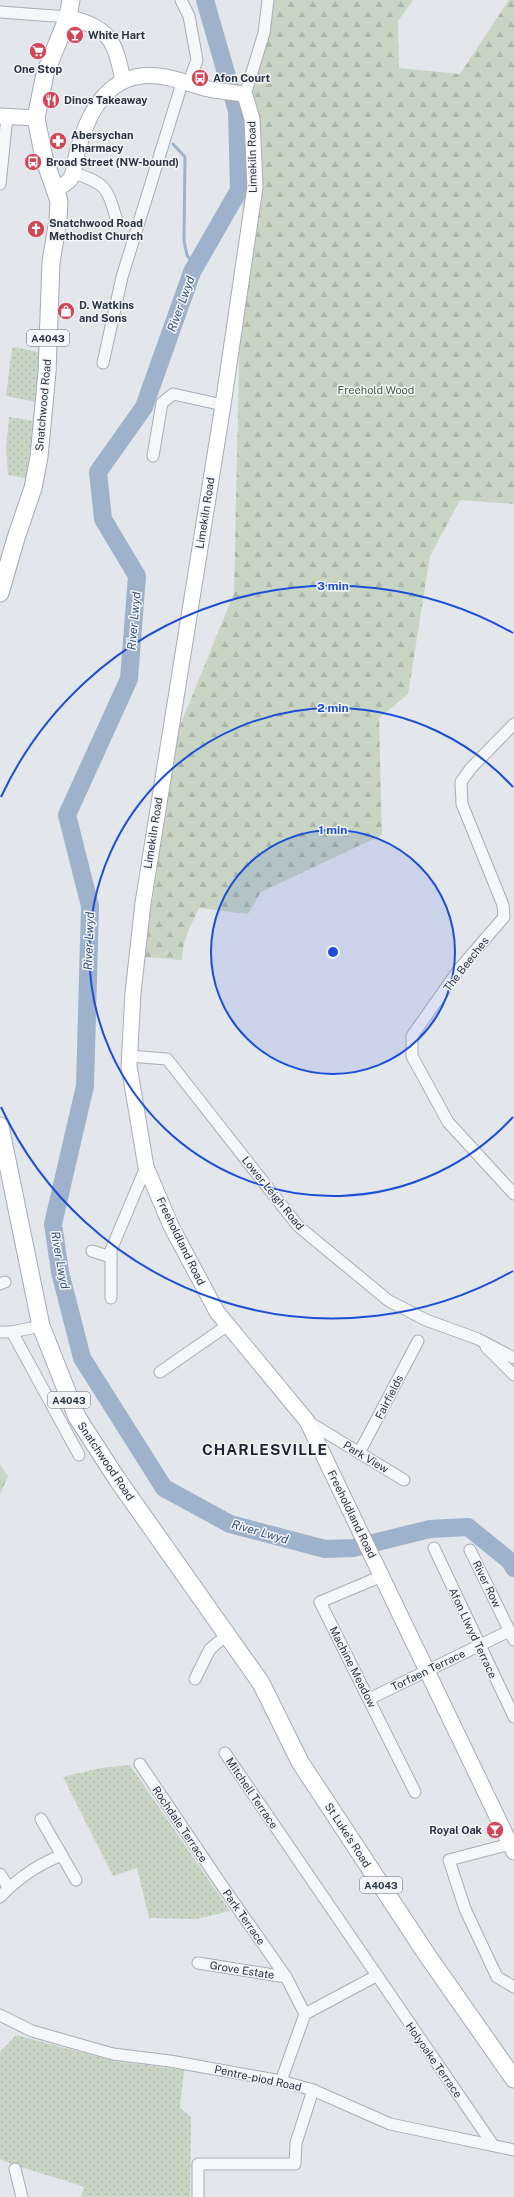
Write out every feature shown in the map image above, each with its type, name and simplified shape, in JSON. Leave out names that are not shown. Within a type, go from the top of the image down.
[{"type":"main road","name":"A4043","points":[[56,189],[44,158],[36,118],[45,74],[68,17],[71,0]]},
{"type":"main road","points":[[68,17],[97,27],[109,37],[117,52],[123,80]]},
{"type":"main road","points":[[56,189],[67,183],[75,173],[77,154],[89,118],[102,99],[123,80],[150,75],[186,81],[210,89],[238,93]]},
{"type":"main road","name":"Limekiln Road","points":[[129,1056],[133,993],[142,903],[169,730],[224,404],[255,187],[252,119],[238,93]]},
{"type":"main road","points":[[3,116],[36,118]]},
{"type":"main road","name":"Snatchwood Road","points":[[0,593],[16,538],[33,488],[39,457],[47,372],[51,262],[58,220],[59,201],[56,189]]},
{"type":"main road","name":"Freeholdland Road","points":[[129,1056],[129,1066],[146,1167],[171,1226],[217,1312],[307,1420],[512,1848]]},
{"type":"main road","name":"Snatchwood Road","points":[[0,1126],[41,1326],[77,1418],[117,1480],[227,1635]]},
{"type":"main road","name":"St Luke's Road","points":[[227,1635],[261,1683],[300,1762],[426,1955],[514,2079]]},
{"type":"street","points":[[103,363],[122,277],[186,81],[197,60],[189,16],[181,0]]},
{"type":"street","points":[[238,93],[264,33],[268,0]]},
{"type":"street","points":[[0,12],[68,17]]},
{"type":"street","points":[[0,184],[3,116]]},
{"type":"street","points":[[75,173],[93,180],[108,191],[117,221]]},
{"type":"street","points":[[153,456],[162,404],[173,394],[224,404]]},
{"type":"street","name":"The Beeches","points":[[514,724],[471,768],[461,782],[462,804],[504,905],[504,917],[460,968],[412,1036],[412,1056],[448,1122],[514,1194]]},
{"type":"street","name":"Lower Leigh Road","points":[[129,1056],[167,1059],[298,1226],[389,1301],[426,1320],[478,1339]]},
{"type":"street","points":[[111,1298],[111,1250],[146,1167]]},
{"type":"street","points":[[92,1251],[111,1258]]},
{"type":"street","points":[[160,1372],[228,1325]]},
{"type":"street","points":[[0,1332],[12,1332],[41,1326]]},
{"type":"street","points":[[12,1332],[78,1455]]},
{"type":"street","points":[[478,1339],[514,1358]]},
{"type":"street","points":[[478,1339],[514,1375]]},
{"type":"street","name":"Fairfields","points":[[359,1453],[418,1341]]},
{"type":"street","name":"Park View","points":[[307,1420],[404,1480]]},
{"type":"street","name":"Afon Llwyd Terrace","points":[[434,1548],[479,1646],[514,1717]]},
{"type":"street","name":"River Row","points":[[470,1550],[512,1635]]},
{"type":"street","name":"Machine Meadow","points":[[382,1576],[320,1602],[415,1792]]},
{"type":"street","points":[[195,1678],[210,1650],[227,1635]]},
{"type":"street","name":"Torfaen Terrace","points":[[369,1699],[479,1646],[512,1635]]},
{"type":"street","name":"Mitchell Terrace","points":[[225,1753],[328,1904]]},
{"type":"street","name":"Rochdale Terrace","points":[[140,1764],[220,1884]]},
{"type":"street","points":[[41,1819],[76,1880]]},
{"type":"street","points":[[512,1848],[449,1860],[465,1909],[497,1977],[514,1988]]},
{"type":"street","points":[[0,1897],[9,1888],[46,1861],[62,1854]]},
{"type":"street","points":[[0,1874],[9,1888]]},
{"type":"street","name":"Park Terrace","points":[[220,1884],[286,1977],[305,2014]]},
{"type":"street","name":"Holyoake Terrace","points":[[328,1904],[493,2145]]},
{"type":"street","name":"Grove Estate","points":[[198,1963],[286,1977]]},
{"type":"street","points":[[281,2081],[305,2014],[376,1976]]},
{"type":"street","name":"Pentre-piod Road","points":[[0,2015],[32,2031],[113,2054],[170,2061],[281,2081],[313,2090],[390,2124],[514,2150]]},
{"type":"street","points":[[198,2197],[198,2164],[295,2164],[296,2143],[313,2090]]},
{"type":"street","points":[[15,2169],[22,2197]]},
{"type":"green space","name":"Freehold Wood","points":[[268,0],[413,0],[398,21],[399,68],[460,74],[509,0],[514,0],[514,504],[460,500],[430,556],[408,694],[379,718],[382,835],[261,892],[248,914],[199,908],[185,940],[182,960],[144,957],[175,738],[234,593],[245,95]]},
{"type":"green space","points":[[16,347],[41,353],[36,402],[6,396],[12,348]]},
{"type":"green space","points":[[9,417],[35,421],[26,478],[8,475],[6,449]]},
{"type":"green space","points":[[0,1465],[8,1476],[0,1494]]},
{"type":"green space","points":[[130,1765],[230,1911],[196,1919],[149,1918],[137,1868],[113,1876],[63,1777],[100,1768]]},
{"type":"green space","points":[[16,2035],[114,2061],[184,2070],[180,2108],[191,2117],[190,2197],[81,2197],[84,2187],[0,2159],[0,2052]]},
{"type":"waterway","name":"River Lwyd","points":[[205,0],[237,111],[239,190],[192,272],[144,407],[98,472],[103,519],[137,576],[129,679],[67,815],[90,906],[85,1086],[53,1224],[60,1272],[82,1358],[164,1488],[230,1524],[325,1549],[353,1548],[430,1529],[468,1527],[510,1561],[514,1568]]},
{"type":"waterway","points":[[173,144],[185,157],[184,241],[187,255],[195,267]]},
{"type":"place","name":"White Hart","points":[[75,35]]},
{"type":"place","name":"One Stop","points":[[38,51]]},
{"type":"place","name":"Afon Court","points":[[200,78]]},
{"type":"place","name":"Dinos Takeaway","points":[[51,100]]},
{"type":"place","name":"Abersychan Pharmacy","points":[[58,141]]},
{"type":"place","name":"Broad Street (NW-bound)","points":[[33,162]]},
{"type":"place","name":"Snatchwood Road Methodist Church","points":[[36,229]]},
{"type":"place","name":"D. Watkins and Sons","points":[[66,311]]},
{"type":"place","name":"Royal Oak","points":[[495,1830]]},
{"type":"district","name":"CHARLESVILLE","points":[[265,1450]]}]
